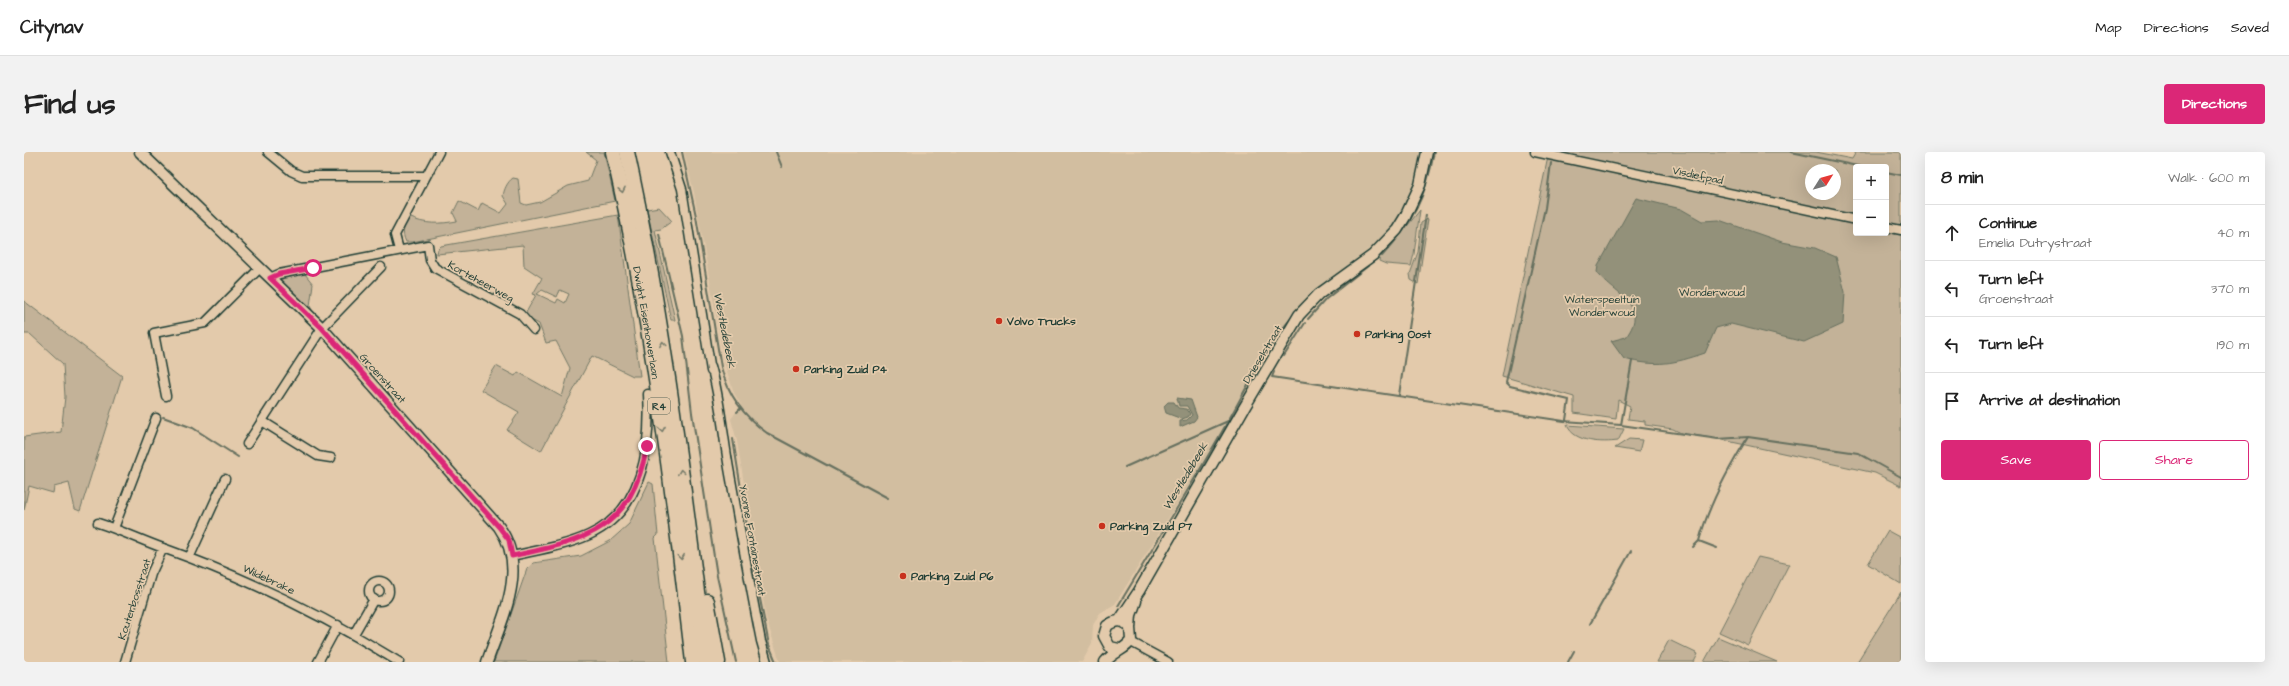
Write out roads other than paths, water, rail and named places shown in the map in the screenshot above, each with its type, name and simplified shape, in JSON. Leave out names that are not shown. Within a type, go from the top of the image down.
[{"type":"highway","name":"Dwight Eisenhowerlaan","points":[[613,152],[643,302],[677,530],[693,662]]},
{"type":"highway","name":"Dwight Eisenhowerlaan","points":[[627,152],[645,234],[662,339],[687,511],[706,662]]},
{"type":"highway","points":[[687,511],[702,571],[718,662]]},
{"type":"street","name":"Groenstraat","points":[[140,152],[322,328],[509,540],[514,578],[487,662]]},
{"type":"street","points":[[268,152],[291,171],[302,176],[426,176]]},
{"type":"street","points":[[270,278],[279,274],[399,250],[395,236],[439,152]]},
{"type":"street","name":"Yvonne Fontainestraat","points":[[670,152],[682,189],[711,366],[721,407],[721,420],[761,642],[767,662]]},
{"type":"street","name":"Drieselstraat","points":[[1100,662],[1107,644],[1104,636],[1105,629],[1111,623],[1119,621],[1139,591],[1299,315],[1319,294],[1373,255],[1397,230],[1413,203],[1420,185],[1427,152]]},
{"type":"street","name":"Visdiefpad","points":[[1535,152],[1853,219]]},
{"type":"street","points":[[1889,227],[1901,230]]},
{"type":"street","name":"Korteheerweg","points":[[399,250],[428,245],[430,260],[435,268],[520,314],[534,330]]},
{"type":"street","points":[[247,444],[322,328],[381,267]]},
{"type":"street","points":[[166,396],[154,333],[205,323],[260,268]]},
{"type":"street","points":[[512,556],[565,544],[590,534],[618,513],[634,492],[644,464],[650,425],[648,394]]},
{"type":"street","points":[[114,528],[156,418]]},
{"type":"street","points":[[262,421],[318,456],[331,458]]},
{"type":"street","points":[[190,556],[225,479]]},
{"type":"street","points":[[98,523],[163,548]]},
{"type":"street","name":"Kouterbosstraat","points":[[125,662],[151,574],[163,548],[190,556]]},
{"type":"street","name":"Wildebrake","points":[[190,556],[264,588],[338,625],[399,662]]},
{"type":"street","name":"Drieselstraat","points":[[1131,642],[1130,628],[1132,609],[1139,591]]},
{"type":"street","points":[[354,634],[374,599]]},
{"type":"street","points":[[1119,621],[1130,628]]},
{"type":"street","points":[[319,661],[338,625]]},
{"type":"street","points":[[1106,662],[1113,653],[1127,646],[1131,642],[1168,662]]},
{"type":"street","points":[[1107,644],[1110,647],[1119,649]]},
{"type":"waterway","name":"Westledebeek","points":[[682,152],[696,216],[721,367],[732,396],[744,412],[767,433],[888,498]]},
{"type":"waterway","points":[[776,152],[782,167]]},
{"type":"waterway","points":[[1382,256],[1402,232],[1417,208],[1427,182],[1434,152]]},
{"type":"waterway","points":[[1791,152],[1853,165]]},
{"type":"waterway","points":[[1551,163],[1545,208],[1506,382],[1510,386],[1569,400],[1566,420]]},
{"type":"waterway","points":[[1889,173],[1901,175]]},
{"type":"waterway","points":[[1399,395],[1426,215]]},
{"type":"waterway","name":"Westledebeek","points":[[659,234],[683,336],[692,413],[717,576],[736,662]]},
{"type":"waterway","points":[[1317,289],[1354,263]]},
{"type":"waterway","points":[[1308,319],[1326,299],[1368,266]]},
{"type":"waterway","points":[[1306,301],[1312,294]]},
{"type":"waterway","name":"Westledebeek","points":[[1118,606],[1210,452],[1264,357],[1293,316]]},
{"type":"waterway","points":[[1284,356],[1305,323]]},
{"type":"waterway","points":[[1621,425],[1632,361]]},
{"type":"waterway","points":[[1274,372],[1272,377],[1564,421],[1621,425],[1718,439],[1748,437],[1858,453],[1901,477]]},
{"type":"waterway","name":"Westledebeek","points":[[737,412],[740,409]]},
{"type":"waterway","points":[[163,417],[193,428],[238,457]]},
{"type":"waterway","points":[[1125,467],[1228,421]]},
{"type":"waterway","points":[[1717,548],[1699,541],[1708,514],[1720,487],[1748,437]]},
{"type":"waterway","points":[[733,439],[753,563],[769,645],[776,662]]},
{"type":"waterway","points":[[1693,547],[1699,541]]},
{"type":"waterway","points":[[1590,624],[1631,551]]},
{"type":"waterway","points":[[1568,662],[1574,651]]},
{"type":"place","name":"Volvo Trucks","points":[[999,321]]},
{"type":"place","name":"Parking Oost","points":[[1357,334]]},
{"type":"place","name":"Parking Zuid P4","points":[[796,369]]},
{"type":"place","name":"Parking Zuid P7","points":[[1102,526]]},
{"type":"place","name":"Parking Zuid P6","points":[[903,576]]},
{"type":"park label","name":"Wonderwoud","points":[[1712,292]]},
{"type":"park label","name":"Waterspeeltuin Wonderwoud","points":[[1602,305]]}]
